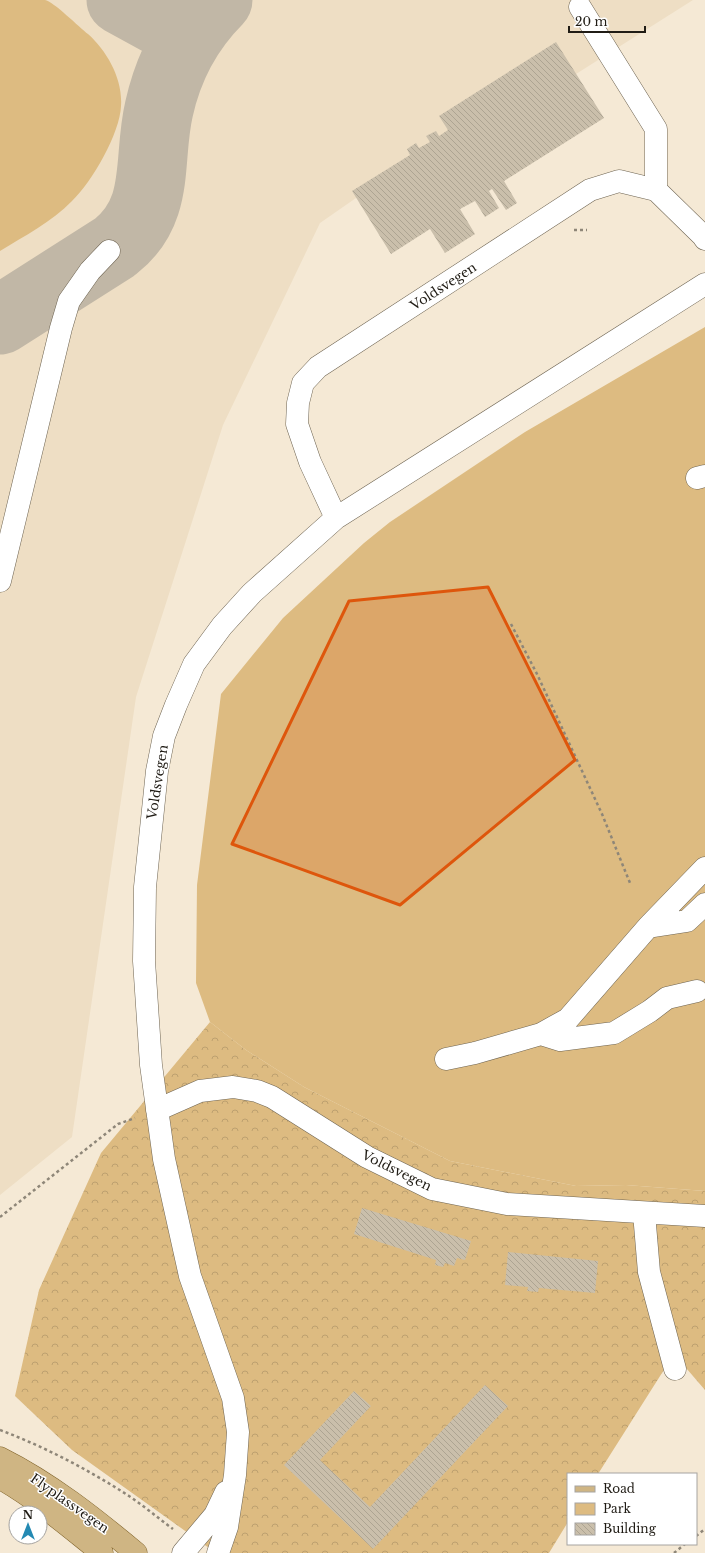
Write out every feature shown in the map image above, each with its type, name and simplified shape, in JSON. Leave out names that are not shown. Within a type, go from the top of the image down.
[{"type":"main road","name":"Flyplassvegen","points":[[0,1458],[19,1467],[82,1508],[136,1553]]},
{"type":"main road","name":"Flyplassvegen","points":[[0,1478],[60,1519],[102,1553]]},
{"type":"street","points":[[580,7],[656,129],[656,190],[704,236],[705,239]]},
{"type":"street","name":"Voldsvegen","points":[[336,518],[310,462],[297,424],[298,402],[303,383],[318,367],[590,190],[618,181],[656,190]]},
{"type":"street","points":[[0,581],[61,328],[69,301],[90,270],[109,251]]},
{"type":"street","name":"Voldsvegen","points":[[218,1553],[227,1526],[235,1475],[238,1432],[233,1398],[190,1276],[164,1159],[148,1030],[144,961],[145,887],[157,771],[164,736],[194,664],[222,626],[252,593],[336,518],[705,284]]},
{"type":"street","points":[[446,1059],[475,1053],[541,1034],[568,1019],[648,927],[705,868]]},
{"type":"street","points":[[648,927],[687,921],[705,904]]},
{"type":"street","points":[[541,1034],[560,1040],[614,1033],[650,1011],[667,998],[697,992]]},
{"type":"street","name":"Voldsvegen","points":[[157,1110],[200,1091],[233,1086],[257,1091],[272,1097],[367,1157],[432,1189],[507,1204],[705,1216]]},
{"type":"street","points":[[644,1212],[649,1272],[675,1369]]},
{"type":"street","name":"Voldsvegen","points":[[180,1543],[215,1516],[235,1475]]},
{"type":"path","points":[[511,624],[602,814],[630,883]]},
{"type":"path","points":[[0,1217],[118,1124],[157,1110]]},
{"type":"path","points":[[0,1430],[26,1440],[96,1476],[129,1497],[180,1543]]},
{"type":"path","points":[[697,1535],[705,1529]]},
{"type":"path","points":[[674,1553],[685,1545]]},
{"type":"highlighted area","points":[[488,587],[575,760],[400,905],[232,844],[349,601]]},
{"type":"shaded area","points":[[0,0],[693,0],[576,74],[356,198],[320,223],[223,425],[136,697],[72,1137],[0,1195]]},
{"type":"green space","points":[[0,0],[45,0],[54,5],[88,34],[107,57],[112,66],[119,86],[121,106],[116,130],[104,156],[80,193],[56,216],[0,251]]},
{"type":"green space","points":[[705,327],[705,1191],[626,1185],[576,1186],[450,1161],[304,1087],[246,1050],[210,1022],[196,983],[197,885],[221,694],[283,618],[364,543],[390,522],[525,432]]},
{"type":"green space","points":[[210,1022],[246,1050],[304,1087],[450,1161],[576,1186],[626,1185],[705,1191],[705,1390],[674,1354],[599,1473],[567,1473],[567,1524],[549,1553],[216,1553],[72,1450],[15,1396],[39,1290],[101,1153]]},
{"type":"building","points":[[556,42],[604,118],[504,181],[517,203],[506,210],[492,189],[489,191],[499,208],[485,217],[475,201],[460,209],[475,234],[445,253],[430,229],[391,254],[352,191],[410,155],[407,149],[416,143],[419,148],[430,142],[426,136],[436,131],[439,136],[448,130],[439,116]]},
{"type":"building","points":[[362,1208],[471,1241],[465,1260],[457,1258],[454,1266],[445,1263],[443,1267],[435,1265],[436,1260],[354,1234]]},
{"type":"building","points":[[508,1252],[598,1261],[595,1293],[539,1288],[538,1292],[527,1291],[528,1287],[505,1285]]},
{"type":"building","points":[[485,1385],[508,1406],[373,1549],[284,1465],[354,1391],[371,1406],[320,1460],[370,1507]]},
{"type":"taxiway","points":[[121,0],[163,23],[194,14],[216,0]]},
{"type":"taxiway","points":[[0,320],[115,247],[130,233],[140,217],[146,201],[150,183],[159,109],[168,79],[181,50],[197,24],[218,0]]}]
